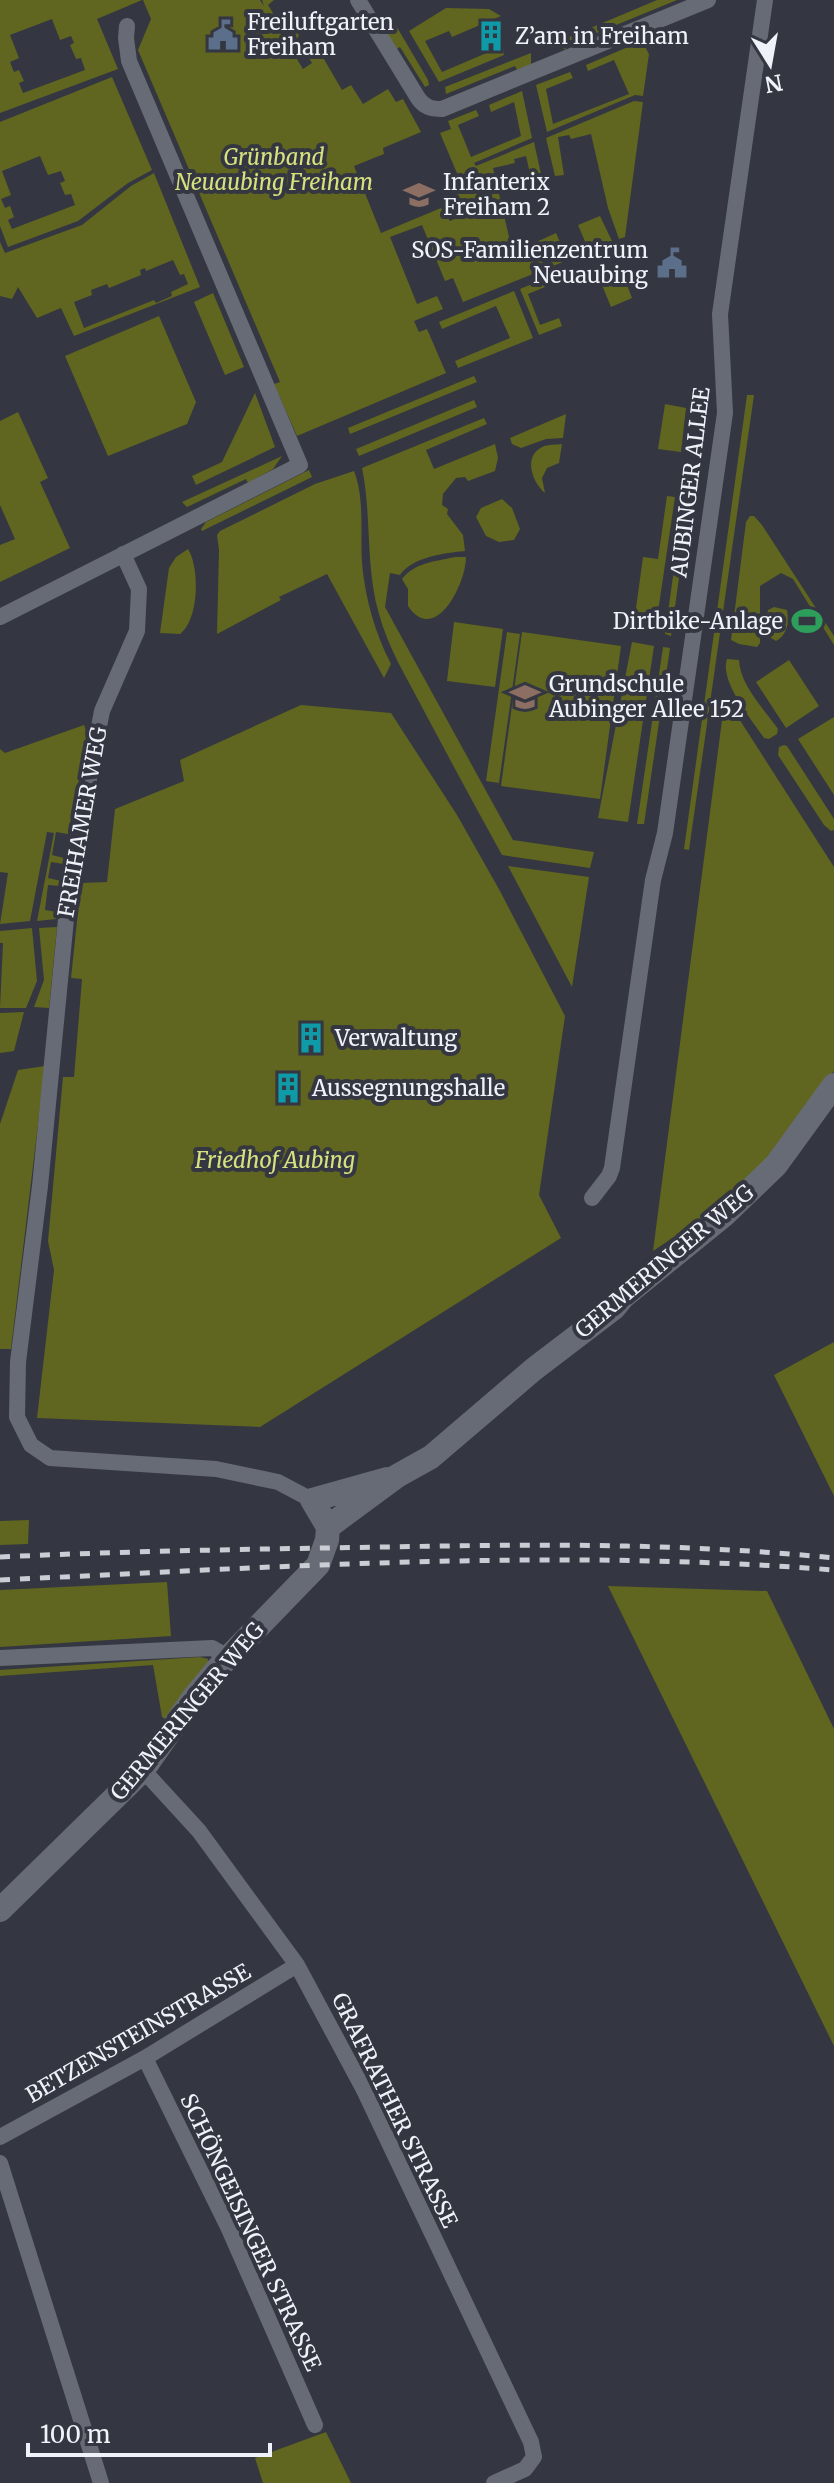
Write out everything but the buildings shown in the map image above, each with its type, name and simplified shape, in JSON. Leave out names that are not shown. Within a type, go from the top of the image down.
[{"type":"street","points":[[358,0],[418,98],[426,107],[442,109],[708,0]]},
{"type":"street","name":"AUBINGER ALLEE","points":[[592,1198],[612,1168],[653,880],[665,833],[725,413],[720,314],[765,0]]},
{"type":"street","points":[[0,617],[300,465],[129,61],[127,26]]},
{"type":"street","name":"FREIHAMER WEG","points":[[123,554],[139,589],[137,631],[107,697],[99,724],[70,878],[40,1186],[18,1362],[17,1417],[31,1445],[50,1458],[216,1469],[278,1482],[312,1500]]},
{"type":"street","name":"GERMERINGER WEG","points":[[0,1910],[143,1770],[194,1697],[228,1657],[318,1565],[328,1527],[397,1476],[431,1457],[723,1216],[776,1165],[834,1085]]},
{"type":"street","name":"GERMERINGER WEG","points":[[312,1500],[397,1476]]},
{"type":"street","points":[[312,1500],[328,1527]]},
{"type":"street","points":[[0,1658],[212,1648],[228,1657]]},
{"type":"street","name":"GRAFRATHER STRASSE","points":[[143,1770],[199,1831],[297,1965],[364,2090],[531,2442],[534,2457],[525,2469],[494,2483]]},
{"type":"street","name":"BETZENSTEINSTRASSE","points":[[0,2137],[145,2058],[297,1965]]},
{"type":"street","name":"SCHÖNGEISINGER STRASSE","points":[[145,2058],[229,2229],[315,2425]]},
{"type":"street","points":[[0,2163],[101,2483]]},
{"type":"green space","points":[[0,0],[142,0],[97,19],[118,69],[0,113]],"holes":[[[52,19],[60,40],[71,36],[74,43],[70,45],[76,59],[81,58],[85,70],[23,93],[19,83],[24,81],[19,70],[14,72],[10,62],[19,58],[10,35]]]},
{"type":"green space","name":"Grünband Neuaubing Freiham","points":[[143,0],[260,0],[264,6],[262,0],[274,0],[268,5],[280,24],[293,27],[299,35],[294,46],[298,54],[295,56],[303,69],[312,63],[307,55],[318,49],[342,90],[351,85],[363,104],[388,89],[396,102],[403,99],[421,132],[383,148],[384,154],[354,166],[381,233],[441,208],[450,221],[457,218],[446,192],[462,185],[440,133],[451,129],[448,121],[476,110],[479,116],[458,125],[471,157],[521,136],[514,102],[491,112],[489,105],[522,91],[532,138],[474,163],[476,166],[534,142],[544,188],[534,191],[526,156],[514,159],[515,163],[493,168],[512,250],[556,233],[568,260],[463,302],[453,278],[445,281],[422,225],[390,237],[417,304],[437,296],[443,309],[414,321],[419,332],[427,329],[446,373],[297,436],[274,384],[280,382],[138,50],[151,19]]},
{"type":"green space","points":[[657,0],[677,0],[565,46],[566,50],[555,43]]},
{"type":"green space","points":[[446,8],[489,9],[501,16],[452,37],[449,31],[425,41],[442,72],[503,46],[504,55],[439,82],[409,31]]},
{"type":"green space","points":[[391,17],[429,85],[425,87],[400,47],[395,50],[380,23]]},
{"type":"green space","points":[[642,41],[649,54],[643,96],[635,95],[547,132],[536,85],[570,72],[573,78],[546,89],[553,124],[629,94],[614,60],[588,71],[586,65]]},
{"type":"green space","points":[[531,53],[531,65],[517,70],[515,66],[446,94],[445,87]]},
{"type":"green space","points":[[112,77],[152,170],[128,183],[78,221],[8,247],[0,226],[0,122]],"holes":[[[40,156],[48,175],[61,171],[65,181],[60,183],[65,195],[71,194],[75,205],[12,229],[8,220],[14,217],[10,206],[5,208],[1,199],[11,195],[2,171]]]},
{"type":"green space","points":[[634,101],[643,102],[625,237],[619,239],[608,208],[591,134],[571,139],[569,135],[558,137],[564,175],[555,176],[546,138]]},
{"type":"green space","points":[[154,173],[200,287],[74,336],[61,308],[37,318],[18,287],[12,299],[0,296],[0,242],[5,253],[82,225],[131,186]],"holes":[[[173,260],[180,275],[184,274],[188,284],[171,292],[172,296],[84,328],[74,302],[92,295],[91,290],[107,284],[109,288],[141,275],[140,270],[145,268],[146,271]]]},
{"type":"green space","points":[[600,216],[612,241],[589,251],[578,225]]},
{"type":"green space","points":[[571,268],[574,275],[528,294],[540,325],[559,318],[562,326],[539,335],[520,289]]},
{"type":"green space","points":[[622,272],[632,298],[611,307],[600,280]]},
{"type":"green space","points":[[514,291],[533,338],[458,368],[455,361],[510,338],[496,306],[442,329],[439,322]]},
{"type":"green space","points":[[213,293],[244,367],[225,375],[194,302]]},
{"type":"green space","points":[[159,316],[196,402],[187,424],[108,456],[65,356]]},
{"type":"green space","points":[[474,376],[477,382],[350,434],[348,428]]},
{"type":"green space","points":[[255,393],[275,447],[196,485],[192,476],[222,462]]},
{"type":"green space","points":[[747,395],[754,395],[689,850],[684,849]]},
{"type":"green space","points":[[474,400],[477,407],[359,456],[356,449]]},
{"type":"green space","points":[[665,404],[686,408],[681,452],[658,449]]},
{"type":"green space","points":[[18,412],[48,478],[40,482],[70,548],[0,582],[0,545],[15,539],[0,505],[0,421]]},
{"type":"green space","points":[[566,414],[563,438],[546,439],[521,448],[512,444],[510,438]]},
{"type":"green space","points":[[484,418],[487,424],[426,450],[434,469],[495,444],[498,458],[495,471],[468,481],[465,477],[456,478],[443,494],[442,505],[448,509],[447,514],[463,535],[465,551],[421,560],[400,575],[390,573],[385,607],[513,840],[594,852],[590,868],[502,855],[398,663],[387,639],[375,596],[362,468]]},
{"type":"green space","points":[[562,444],[559,463],[547,468],[542,478],[545,493],[533,476],[533,457],[542,447]]},
{"type":"green space","points":[[282,456],[273,469],[248,483],[246,479],[187,507],[182,502]]},
{"type":"green space","points":[[309,470],[312,477],[202,531],[206,522]]},
{"type":"green space","points":[[354,471],[361,505],[362,563],[366,589],[376,628],[391,664],[384,678],[327,574],[279,597],[281,600],[217,634],[217,535],[220,531],[315,484]]},
{"type":"green space","points":[[667,496],[675,497],[655,632],[633,630],[643,557],[658,559]]},
{"type":"green space","points":[[684,497],[690,498],[671,636],[665,634]]},
{"type":"green space","points":[[502,499],[512,508],[520,529],[514,540],[499,542],[486,536],[476,517],[481,508]]},
{"type":"green space","points":[[750,516],[762,525],[834,636],[834,645],[793,579],[781,573],[760,586],[760,643],[757,647],[731,640],[746,522]]},
{"type":"green space","points":[[188,549],[196,581],[191,617],[180,634],[160,633],[169,568],[176,557]]},
{"type":"green space","points":[[466,557],[455,595],[438,615],[428,619],[418,616],[408,606],[408,589],[402,579],[419,566]]},
{"type":"green space","points":[[774,607],[787,610],[788,614],[785,631],[776,641],[766,635],[764,626],[768,610]]},
{"type":"green space","points":[[454,622],[503,629],[495,687],[447,681]]},
{"type":"green space","points":[[507,632],[520,634],[499,783],[486,781]]},
{"type":"green space","points":[[522,632],[621,646],[600,799],[501,786]]},
{"type":"green space","points":[[632,642],[654,646],[628,822],[598,818]]},
{"type":"green space","points":[[663,647],[670,648],[644,824],[637,824]]},
{"type":"green space","points":[[727,659],[739,660],[748,688],[778,729],[777,734],[769,739],[764,738],[732,689],[726,668]]},
{"type":"green space","points":[[789,660],[819,706],[786,728],[756,682]]},
{"type":"green space","points":[[725,697],[834,867],[834,1071],[754,1177],[716,1209],[653,1251]]},
{"type":"green space","name":"Friedhof Aubing","points":[[301,705],[391,713],[457,815],[565,1016],[539,1195],[561,1238],[260,1427],[37,1418],[54,1270],[48,1241],[63,1077],[74,1077],[82,979],[71,978],[81,883],[107,882],[115,809],[184,781],[180,760]]},
{"type":"green space","points":[[834,717],[834,795],[798,739]]},
{"type":"green space","points":[[84,725],[88,737],[68,834],[56,832],[52,855],[64,858],[63,864],[51,862],[48,878],[61,881],[60,886],[48,885],[45,910],[57,912],[57,919],[37,921],[54,833],[47,832],[30,921],[0,924],[8,873],[0,872],[0,749],[5,753]]},
{"type":"green space","points":[[784,745],[834,819],[834,830],[824,825],[778,755],[779,747]]},
{"type":"green space","points":[[508,866],[589,877],[572,987]]},
{"type":"green space","points":[[57,927],[49,1008],[34,1007],[44,980],[39,928]]},
{"type":"green space","points":[[32,928],[37,981],[26,1008],[0,1008],[3,943],[0,943],[0,931]]},
{"type":"green space","points":[[24,1012],[14,1051],[0,1053],[0,1013]]},
{"type":"green space","points":[[45,1066],[11,1349],[0,1349],[0,1124],[18,1070]]},
{"type":"green space","points":[[834,1342],[834,1496],[774,1375]]},
{"type":"green space","points":[[29,1520],[28,1544],[0,1545],[0,1521]]},
{"type":"green space","points":[[167,1582],[171,1636],[0,1647],[0,1590]]},
{"type":"green space","points":[[608,1586],[767,1591],[834,1729],[834,2046]]},
{"type":"green space","points":[[200,1657],[208,1659],[209,1666],[168,1721],[162,1717],[153,1665],[0,1676],[0,1670]]},
{"type":"green space","points":[[326,2432],[351,2483],[263,2483],[255,2458]]},
{"type":"railway","points":[[0,1557],[242,1549],[554,1545],[667,1547],[834,1558]]},
{"type":"railway","points":[[0,1580],[313,1565],[521,1560],[626,1560],[834,1570]]},
{"type":"place","name":"Freiluftgarten Freiham","points":[[223,35]]},
{"type":"place","name":"Z’am in Freiham","points":[[491,36]]},
{"type":"place","name":"Infanterix Freiham 2","points":[[419,195]]},
{"type":"place","name":"SOS-Familienzentrum Neuaubing","points":[[672,263]]},
{"type":"place","name":"Dirtbike-Anlage","points":[[807,621]]},
{"type":"place","name":"Grundschule Aubinger Allee 152","points":[[525,697]]},
{"type":"place","name":"Verwaltung","points":[[311,1038]]},
{"type":"place","name":"Aussegnungshalle","points":[[288,1088]]}]
